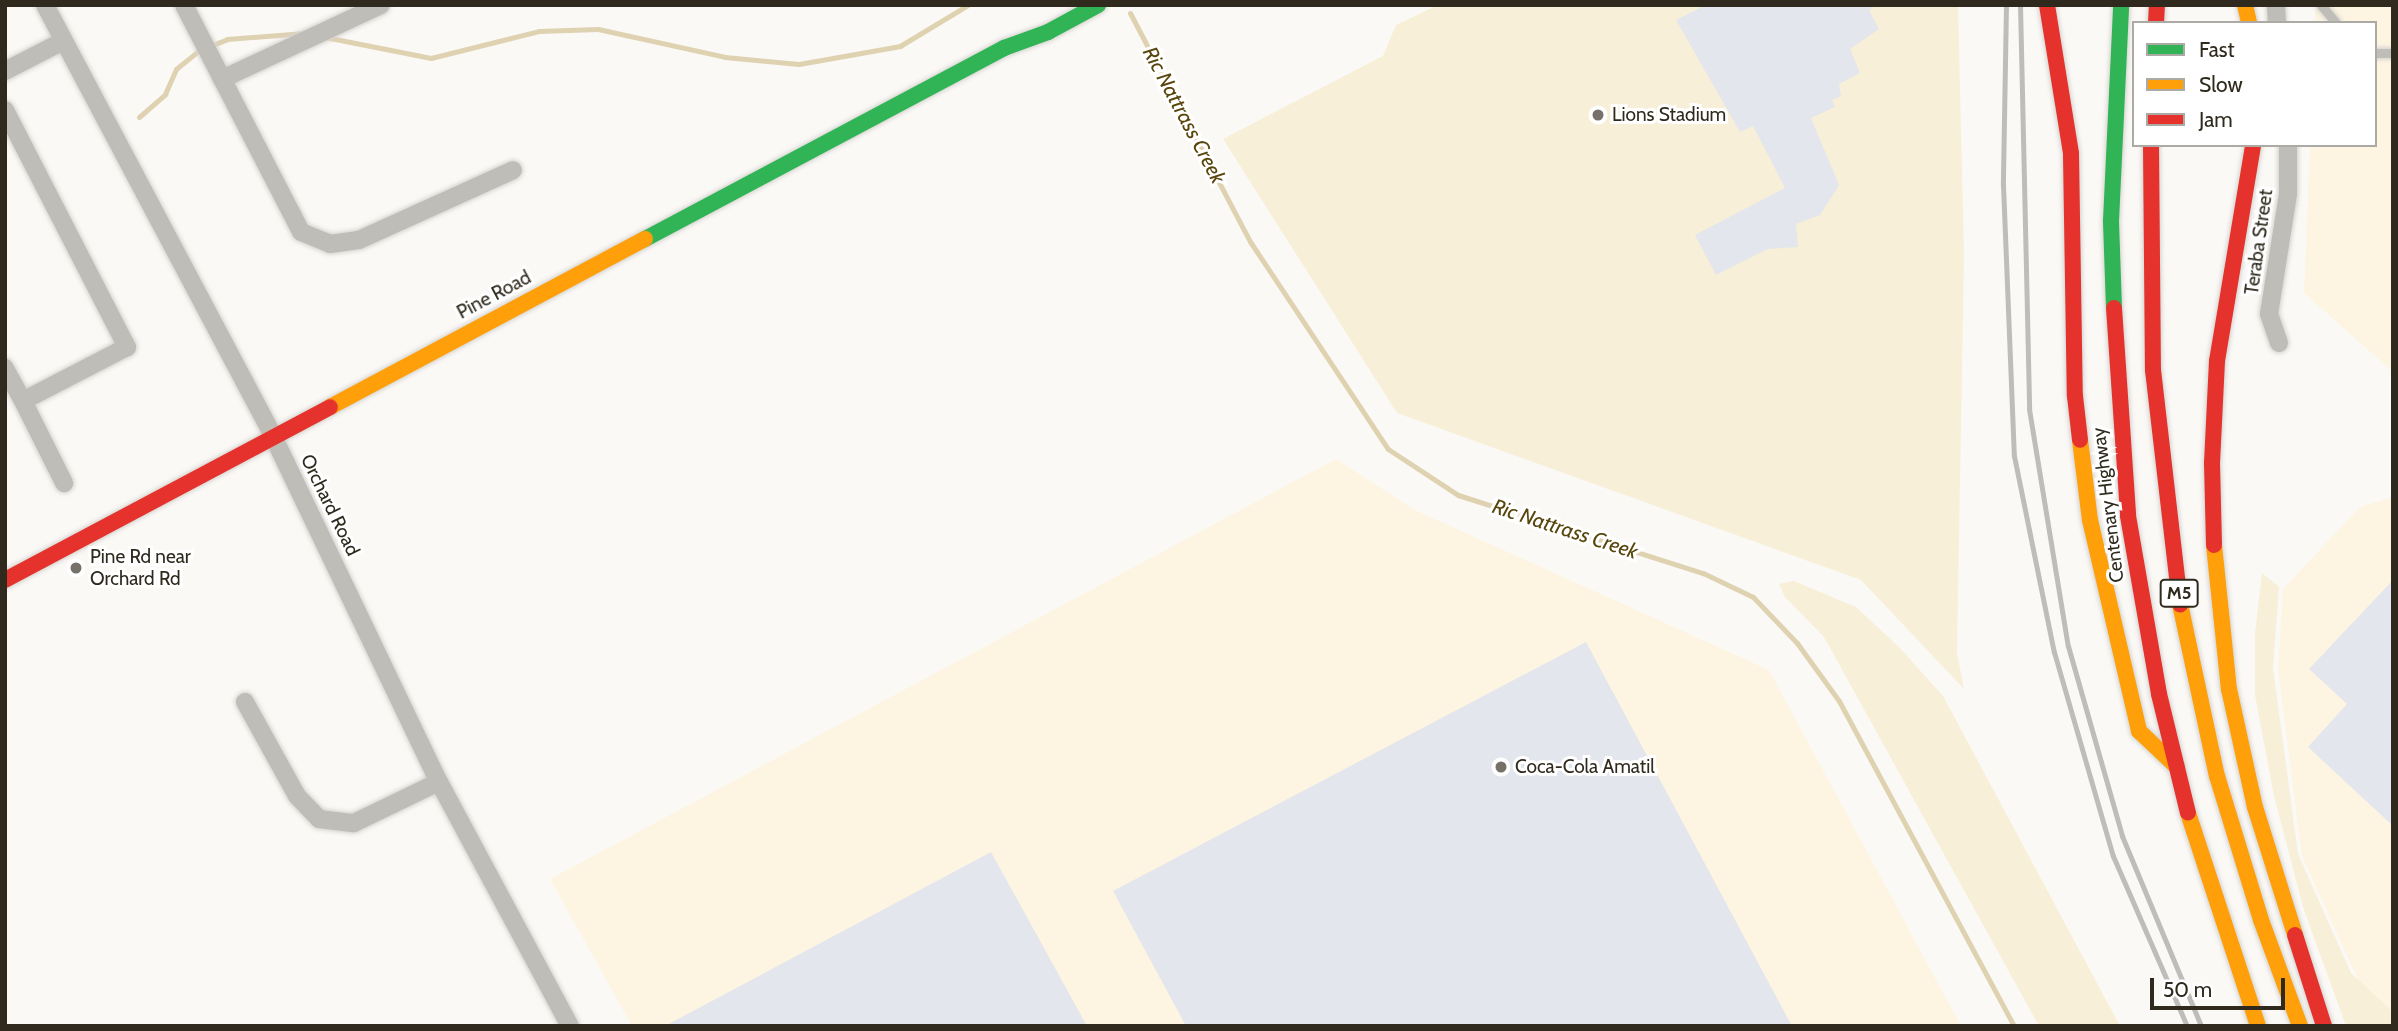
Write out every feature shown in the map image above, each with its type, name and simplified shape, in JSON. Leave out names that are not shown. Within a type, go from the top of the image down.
[{"type":"main road","name":"Pine Road","points":[[1004,48],[1061,5]]},
{"type":"main road","name":"Pine Road","points":[[5,580],[1004,48],[1048,32],[1098,5]]},
{"type":"main road","points":[[2047,5],[2060,64],[2071,154],[2073,356],[2090,520],[2123,678],[2139,731],[2177,767]]},
{"type":"main road","name":"Centenary Highway","points":[[2120,5],[2111,221],[2117,392],[2139,586],[2177,767],[2206,874],[2258,1026]]},
{"type":"main road","name":"M5","points":[[2151,147],[2153,370],[2182,608],[2217,776],[2261,920],[2300,1026]]},
{"type":"main road","points":[[2253,147],[2217,361],[2212,463],[2214,566],[2229,690],[2255,807],[2324,1026]]},
{"type":"street","name":"Orchard Road","points":[[45,5],[273,436],[439,782],[570,1026]]},
{"type":"street","points":[[184,5],[301,232],[330,244],[359,240],[513,170]]},
{"type":"street","points":[[222,79],[382,5]]},
{"type":"street","points":[[5,71],[63,41]]},
{"type":"street","points":[[5,110],[127,347],[23,401]]},
{"type":"street","name":"Teraba Street","points":[[2278,343],[2269,314],[2288,194],[2288,147]]},
{"type":"street","points":[[5,368],[64,483]]},
{"type":"street","points":[[245,702],[298,796],[319,819],[354,823],[439,782]]},
{"type":"lane","points":[[2320,5],[2334,21]]},
{"type":"shaded area","points":[[1438,5],[1958,5],[1964,255],[1957,653],[1964,689],[1861,580],[1397,413],[1223,139],[1383,56],[1396,25]]},
{"type":"shaded area","points":[[2315,5],[2393,5],[2393,372],[2304,293],[2310,147],[2377,147],[2377,21],[2315,21]]},
{"type":"shaded area","points":[[1336,459],[1415,510],[1769,670],[1961,1026],[632,1026],[550,879]]},
{"type":"shaded area","points":[[2393,497],[2393,1026],[2379,1026],[2302,856],[2278,670],[2283,589],[2360,507]]},
{"type":"shaded area","points":[[2262,573],[2279,587],[2273,668],[2298,854],[2351,973],[2393,1012],[2393,1026],[2346,1026],[2303,907],[2274,796],[2255,695],[2255,633]]},
{"type":"shaded area","points":[[1794,581],[1856,607],[1899,647],[1943,696],[2120,1026],[2039,1026],[1824,637],[1785,597],[1779,584]]},
{"type":"building","points":[[1706,5],[1877,5],[1869,10],[1879,29],[1850,49],[1860,73],[1839,84],[1841,96],[1832,100],[1835,107],[1811,118],[1839,185],[1820,215],[1796,224],[1798,247],[1768,249],[1716,275],[1695,235],[1785,188],[1753,126],[1740,132],[1676,20]]},
{"type":"building","points":[[2393,580],[2393,826],[2308,747],[2347,704],[2309,669]]},
{"type":"building","name":"Coca-Cola Amatil","points":[[1586,642],[1792,1026],[1186,1026],[1113,891]]},
{"type":"building","points":[[991,852],[1087,1026],[665,1026]]},
{"type":"waterway","points":[[325,37],[431,58],[539,31],[598,29],[725,57],[799,64],[900,46],[968,5]]},
{"type":"waterway","name":"Ric Nattrass Creek","points":[[1130,13],[1251,243],[1388,449],[1458,495],[1703,573],[1753,597],[1797,643],[1839,701],[2014,1026]]},
{"type":"waterway","points":[[139,117],[165,94],[176,69],[198,51],[227,39],[305,33]]},
{"type":"railway","points":[[2006,5],[2003,185],[2014,456],[2054,652],[2113,856],[2187,1026]]},
{"type":"railway","points":[[2020,5],[2029,409],[2068,646],[2122,836],[2201,1026]]},
{"type":"traffic: fast","points":[[645,239],[1004,48],[1048,32],[1098,5]]},
{"type":"traffic: fast","points":[[2114,308],[2111,221],[2121,5]]},
{"type":"traffic: slow","points":[[2245,5],[2249,21]]},
{"type":"traffic: slow","points":[[330,407],[645,239]]},
{"type":"traffic: slow","points":[[2080,440],[2090,520],[2139,731],[2177,767]]},
{"type":"traffic: slow","points":[[2214,545],[2229,689],[2255,807],[2295,935]]},
{"type":"traffic: slow","points":[[2180,604],[2217,776],[2261,920],[2300,1026]]},
{"type":"traffic: slow","points":[[2188,813],[2258,1026]]},
{"type":"traffic: jam","points":[[2047,5],[2071,154],[2075,396],[2080,440]]},
{"type":"traffic: jam","points":[[2156,21],[2157,5]]},
{"type":"traffic: jam","points":[[2151,147],[2153,370],[2180,604]]},
{"type":"traffic: jam","points":[[2214,545],[2212,463],[2217,361],[2253,147]]},
{"type":"traffic: jam","points":[[2114,308],[2128,516],[2159,694],[2188,813]]},
{"type":"traffic: jam","points":[[5,580],[330,407]]},
{"type":"traffic: jam","points":[[2295,935],[2324,1026]]},
{"type":"place","name":"Lions Stadium","points":[[1598,115]]},
{"type":"place","name":"Pine Rd near Orchard Rd","points":[[76,568]]},
{"type":"place","name":"Coca-Cola Amatil","points":[[1501,767]]}]
